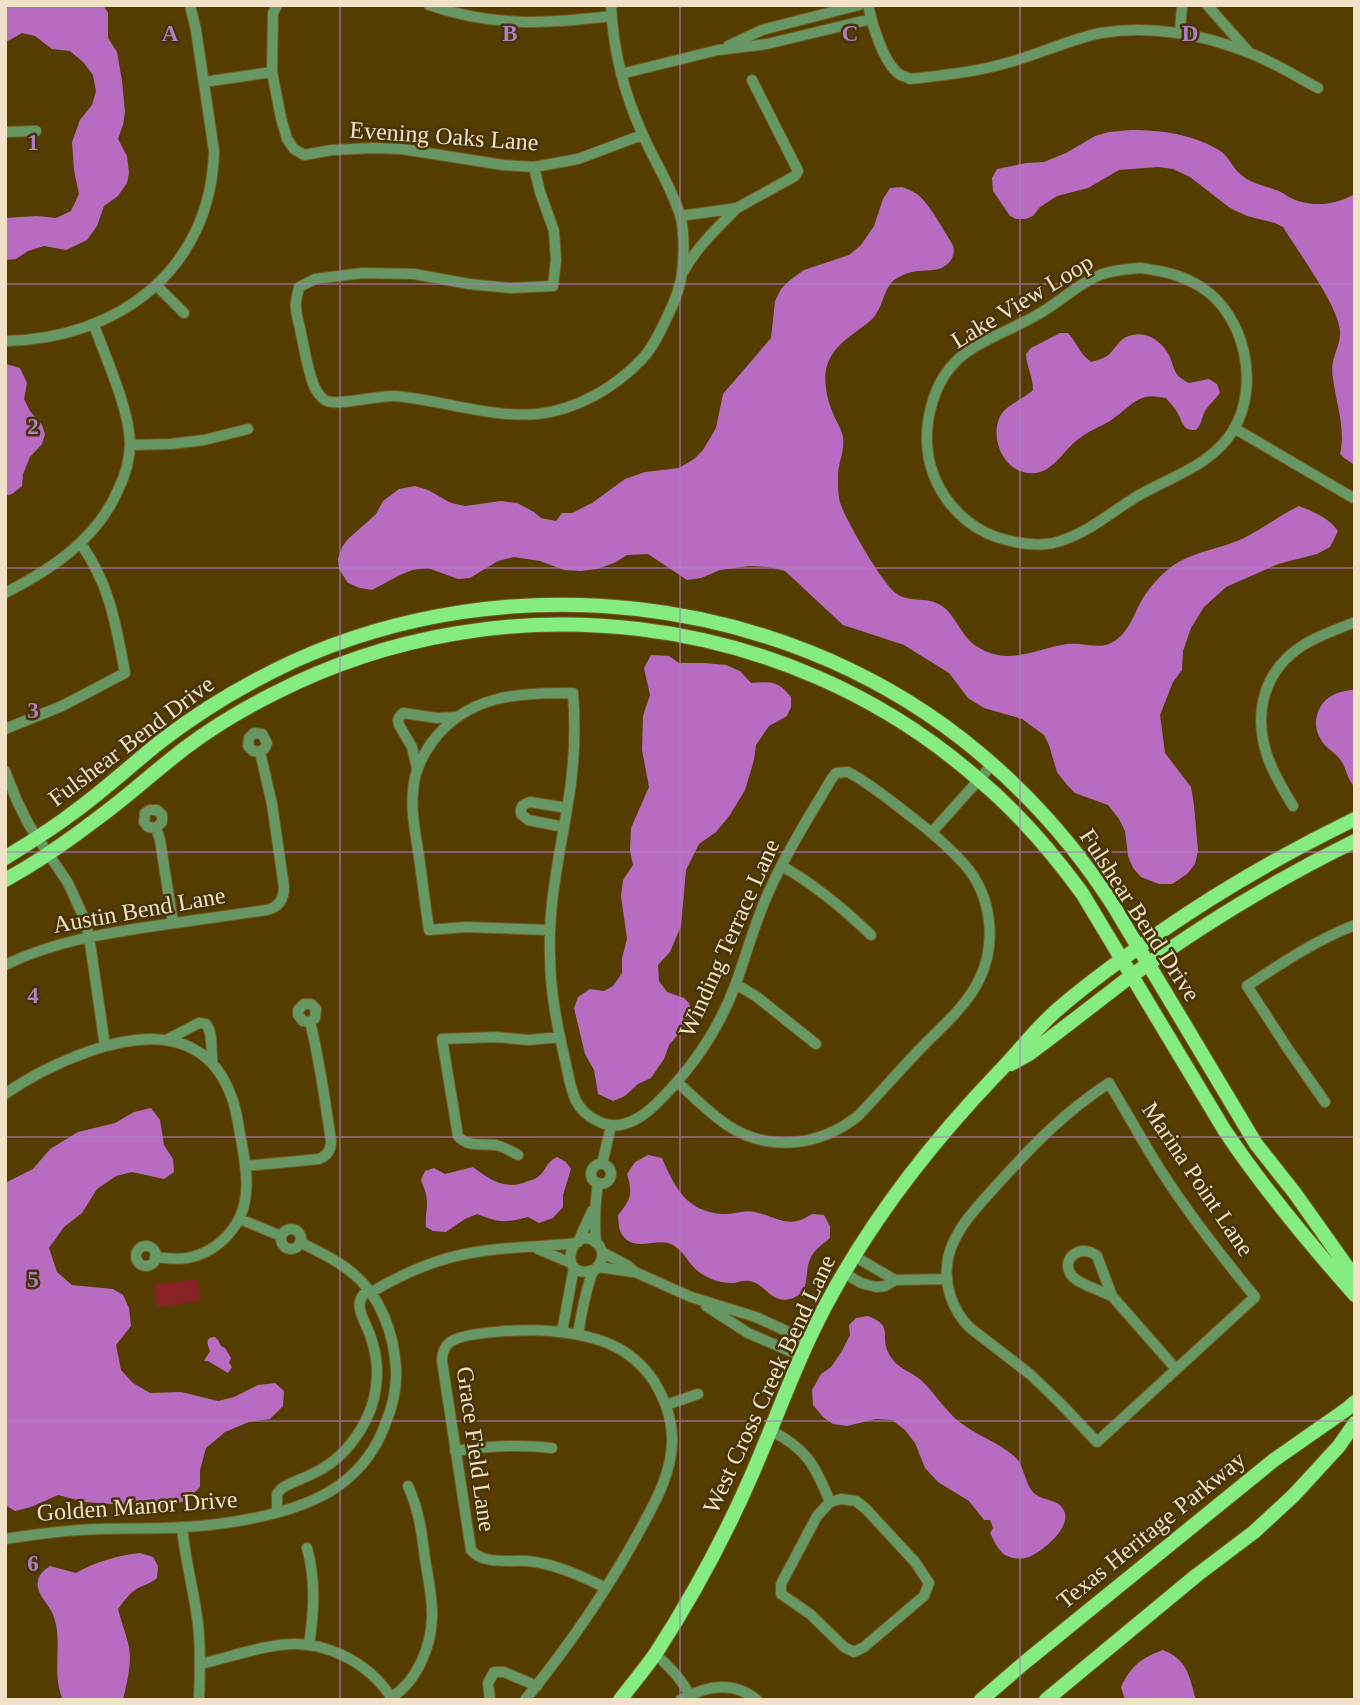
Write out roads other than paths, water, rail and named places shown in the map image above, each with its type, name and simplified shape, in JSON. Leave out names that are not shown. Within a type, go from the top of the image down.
[{"type":"main road","name":"Fulshear Bend Drive","points":[[5,858],[84,804],[174,732],[226,697],[289,664],[350,639],[414,621],[464,612],[561,604],[664,612],[743,629],[817,655],[888,690],[962,739],[1030,799],[1069,843],[1101,886],[1256,1144],[1355,1278]]},
{"type":"main road","points":[[498,608],[500,627]]},
{"type":"main road","name":"Fulshear Bend Drive","points":[[5,880],[48,855],[187,747],[235,714],[309,676],[368,655],[439,636],[500,627],[561,624],[611,626],[692,637],[737,649],[794,667],[862,699],[920,735],[979,779],[1026,824],[1088,901],[1241,1155],[1279,1207],[1355,1295]]},
{"type":"main road","points":[[737,649],[743,629]]},
{"type":"main road","points":[[226,697],[235,714]]},
{"type":"main road","name":"West Cross Creek Bend Lane","points":[[620,1700],[655,1654],[721,1538],[748,1483],[808,1341],[833,1292],[884,1209],[948,1127],[1023,1044],[1082,989],[1206,901],[1258,869],[1355,819]]},
{"type":"main road","name":"West Cross Creek Bend Lane","points":[[1004,1068],[1030,1054],[1132,976],[1216,918],[1323,856],[1355,841]]},
{"type":"main road","points":[[1241,1155],[1256,1144]]},
{"type":"main road","name":"Texas Heritage Parkway","points":[[981,1700],[1247,1481],[1355,1402]]},
{"type":"main road","points":[[1046,1700],[1197,1575],[1254,1532],[1320,1467],[1355,1423]]},
{"type":"street","points":[[5,341],[44,338],[94,325],[125,309],[157,286],[187,247],[208,198],[214,151],[190,5]]},
{"type":"street","points":[[204,82],[272,72],[273,13],[277,5]]},
{"type":"street","points":[[429,5],[456,14],[507,22],[559,22],[611,11],[614,45],[629,101],[680,216],[683,242],[681,275],[674,303],[662,330],[644,357],[600,394],[569,406],[538,414],[506,413],[395,396],[340,402],[327,401],[321,397],[307,361],[296,306],[299,287],[315,279],[363,273],[414,274],[468,284],[511,288],[553,286],[556,260],[554,231],[534,167]]},
{"type":"street","points":[[718,50],[762,30],[820,10],[859,5]]},
{"type":"street","points":[[868,5],[877,37],[887,58],[901,76],[910,79],[981,70],[1101,33],[1141,30],[1180,33],[1249,52],[1318,88]]},
{"type":"street","points":[[1180,33],[1182,5]]},
{"type":"street","points":[[1207,5],[1249,52]]},
{"type":"street","points":[[820,10],[825,31]]},
{"type":"street","points":[[621,74],[718,50],[767,44],[871,19]]},
{"type":"street","name":"Evening Oaks Lane","points":[[272,72],[288,139],[294,149],[304,155],[332,150],[402,149],[503,165],[534,167],[578,159],[642,135]]},
{"type":"street","points":[[681,275],[709,235],[737,208],[795,176],[798,171],[752,80]]},
{"type":"street","points":[[5,131],[36,131]]},
{"type":"street","points":[[680,216],[737,208]]},
{"type":"street","name":"Lake View Loop","points":[[1141,268],[1184,278],[1203,289],[1220,304],[1233,322],[1242,341],[1247,365],[1242,409],[1234,428],[1206,460],[1146,491],[1091,528],[1051,543],[1030,545],[989,535],[953,508],[939,489],[932,469],[927,427],[932,404],[940,386],[965,353],[1042,312],[1099,276],[1141,268]]},
{"type":"street","points":[[157,286],[184,313]]},
{"type":"street","points":[[5,593],[81,544],[115,498],[125,471],[130,445],[127,423],[94,325]]},
{"type":"street","points":[[1234,428],[1355,499]]},
{"type":"street","points":[[130,445],[204,440],[248,429]]},
{"type":"street","points":[[5,729],[62,706],[125,673],[116,623],[104,583],[81,544]]},
{"type":"street","points":[[1293,806],[1269,761],[1263,743],[1262,702],[1278,667],[1289,656],[1320,636],[1355,622]]},
{"type":"street","points":[[549,930],[466,927],[429,930],[412,810],[413,789],[417,768],[433,740],[468,709],[511,695],[573,693],[574,743],[549,930],[551,987],[576,1102],[595,1120],[611,1126],[602,1164],[595,1166],[592,1171],[593,1179],[598,1183],[594,1209],[600,1263],[586,1292],[578,1334]]},
{"type":"street","points":[[417,768],[412,747],[399,725],[400,716],[403,713],[437,718],[456,717]]},
{"type":"street","name":"Austin Bend Lane","points":[[5,965],[41,950],[89,936],[274,908],[283,897],[284,887],[272,804],[260,752]]},
{"type":"street","points":[[677,1082],[739,1132],[779,1143],[799,1142],[836,1131],[858,1116],[971,993],[988,956],[988,918],[981,892],[965,865],[932,832],[992,765]]},
{"type":"street","points":[[5,771],[17,801],[37,838],[68,883],[84,918],[105,1046]]},
{"type":"street","name":"Winding Terrace Lane","points":[[611,1126],[632,1122],[640,1117],[693,1064],[710,1038],[736,984],[766,898],[836,773],[853,775],[932,832]]},
{"type":"street","points":[[564,827],[528,820],[521,814],[521,809],[530,802],[567,808]]},
{"type":"street","points":[[156,828],[173,923]]},
{"type":"street","points":[[782,866],[831,898],[871,935]]},
{"type":"street","points":[[1325,1102],[1247,986],[1298,952],[1355,925]]},
{"type":"street","points":[[736,984],[763,1001],[816,1044]]},
{"type":"street","points":[[245,1166],[328,1161],[331,1141],[310,1022]]},
{"type":"street","points":[[168,1039],[198,1023],[204,1023],[210,1029],[213,1065]]},
{"type":"street","points":[[518,1155],[496,1145],[466,1143],[457,1136],[442,1039],[495,1037],[529,1040],[560,1037]]},
{"type":"street","points":[[5,1094],[50,1066],[105,1046],[138,1039],[168,1039],[192,1048],[213,1065],[232,1098],[245,1166],[246,1196],[240,1219],[225,1239],[202,1254],[180,1259],[155,1257]]},
{"type":"street","name":"Marina Point Lane","points":[[947,1279],[948,1258],[953,1244],[962,1226],[979,1205],[1058,1120],[1110,1083],[1153,1159],[1218,1252],[1255,1297],[1176,1369]]},
{"type":"street","points":[[525,1700],[577,1633],[606,1588],[664,1483],[669,1467],[673,1436],[671,1421],[666,1405],[650,1376],[626,1353],[608,1343],[562,1332],[573,1265],[570,1252],[594,1209]]},
{"type":"street","name":"Golden Manor Drive","points":[[5,1539],[80,1530],[182,1527],[243,1520],[277,1512],[321,1496],[340,1485],[371,1454],[392,1405],[397,1374],[395,1350],[381,1309],[353,1273],[300,1242],[300,1236],[293,1230],[286,1231],[281,1236],[240,1219]]},
{"type":"street","points":[[277,1512],[281,1489],[329,1464],[344,1452],[363,1425],[372,1405],[377,1371],[370,1334],[360,1310],[359,1301],[362,1294],[367,1291],[370,1293],[391,1280],[436,1261],[483,1251],[535,1248],[586,1239],[635,1272],[691,1297],[756,1317],[808,1341]]},
{"type":"street","points":[[535,1248],[583,1272],[596,1268],[635,1272]]},
{"type":"street","points":[[844,1273],[868,1286],[885,1286],[895,1280],[947,1279],[951,1298],[969,1327],[1031,1375],[1097,1442],[1176,1369],[1112,1296],[1097,1256],[1086,1250],[1074,1254],[1068,1265],[1072,1277],[1112,1296]]},
{"type":"street","points":[[854,1256],[895,1280]]},
{"type":"street","points":[[691,1297],[748,1333],[802,1356]]},
{"type":"street","name":"Grace Field Lane","points":[[562,1332],[516,1331],[465,1336],[444,1348],[442,1360],[469,1545],[475,1555],[486,1560],[532,1562],[554,1567],[606,1588]]},
{"type":"street","points":[[666,1405],[698,1394]]},
{"type":"street","points":[[770,1430],[800,1448],[818,1473],[830,1502]]},
{"type":"street","points":[[455,1451],[507,1445],[552,1448]]},
{"type":"street","points":[[200,1664],[271,1646],[309,1645],[355,1661],[376,1678],[393,1699],[408,1683],[422,1661],[429,1640],[432,1617],[418,1511],[408,1486]]},
{"type":"street","points":[[848,1499],[856,1501],[866,1509],[915,1562],[929,1583],[924,1597],[864,1647],[854,1652],[844,1647],[810,1614],[781,1594],[780,1584],[817,1516],[830,1502],[848,1499]]},
{"type":"street","points":[[182,1527],[198,1623],[199,1700]]},
{"type":"street","points":[[307,1548],[314,1588],[309,1645]]},
{"type":"street","points":[[655,1654],[684,1683],[685,1697],[713,1686],[730,1686],[757,1700]]},
{"type":"street","points":[[491,1700],[488,1683],[494,1672],[504,1672],[537,1686]]}]
